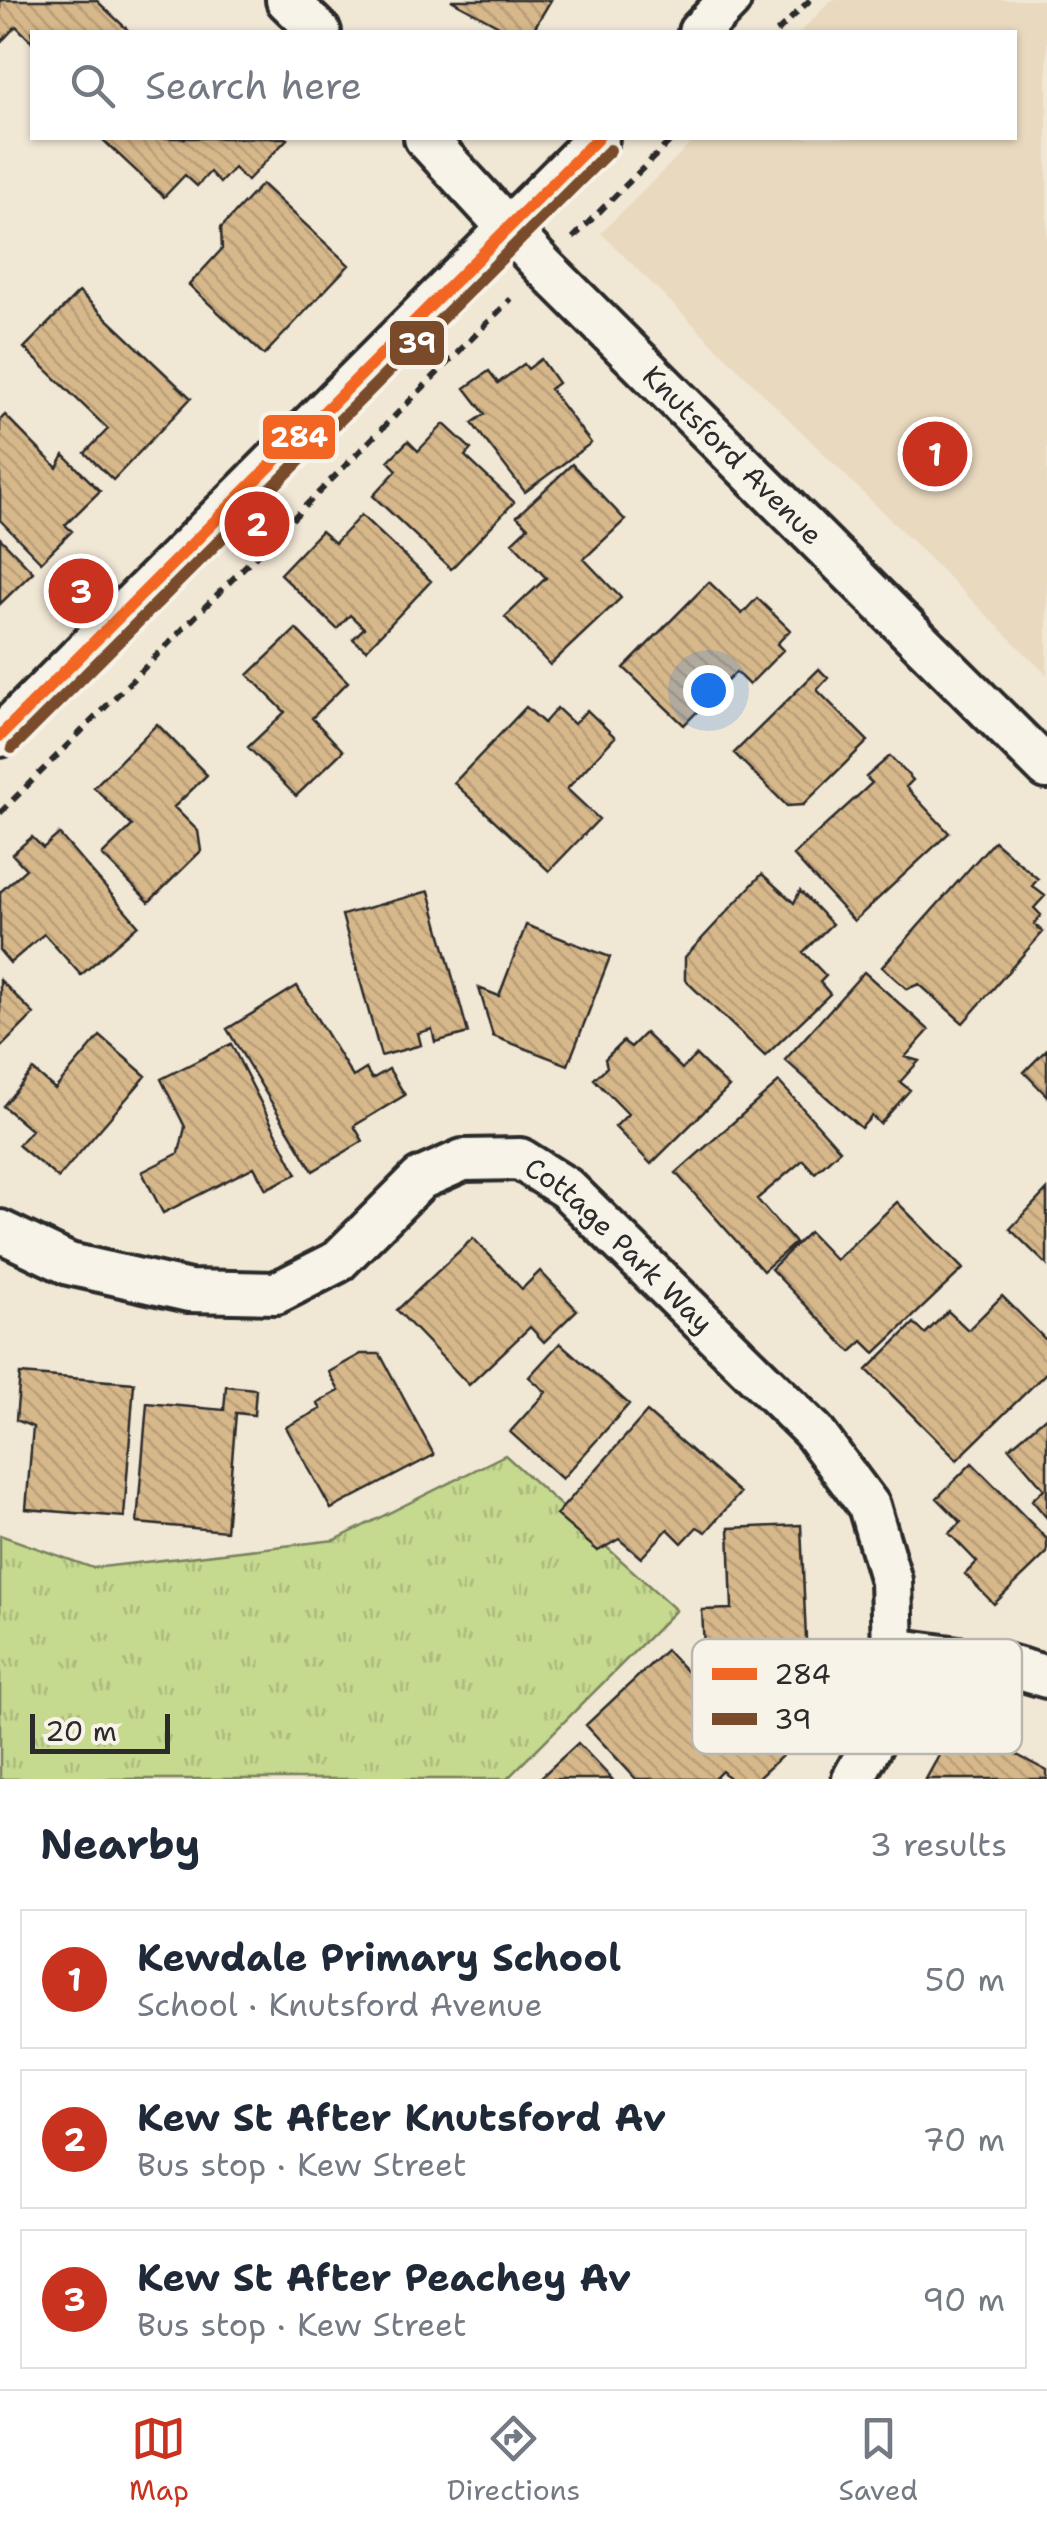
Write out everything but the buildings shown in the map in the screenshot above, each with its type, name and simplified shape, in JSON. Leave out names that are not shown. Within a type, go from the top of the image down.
[{"type":"street","points":[[287,0],[318,30]]},
{"type":"street","points":[[701,30],[730,0]]},
{"type":"street","name":"Knutsford Avenue","points":[[427,140],[544,267],[1047,768]]},
{"type":"street","points":[[0,736],[596,140]]},
{"type":"street","name":"Cottage Park Way","points":[[0,1231],[69,1264],[189,1291],[276,1293],[337,1262],[420,1179],[463,1160],[520,1159],[566,1188],[813,1431],[869,1506],[891,1581],[893,1639]]},
{"type":"street","points":[[1022,1670],[1047,1677]]},
{"type":"street","name":"Cottage Park Way","points":[[853,1779],[867,1754]]},
{"type":"path","points":[[779,30],[810,0]]},
{"type":"path","points":[[568,242],[670,140]]},
{"type":"path","points":[[0,812],[511,299]]},
{"type":"shaded area","points":[[832,0],[1047,0],[1047,675],[601,233],[694,140],[1017,140],[1017,30],[802,30]]},
{"type":"green space","points":[[505,1455],[676,1610],[507,1779],[0,1779],[0,1535],[93,1568],[335,1540]]},
{"type":"transit line","name":"284","points":[[0,736],[596,140]]},
{"type":"transit line","name":"39","points":[[12,748],[610,150]]},
{"type":"place","name":"Kewdale Primary School","points":[[935,454]]},
{"type":"place","name":"Kew St After Knutsford Av","points":[[257,524]]},
{"type":"place","name":"Kew St After Peachey Av","points":[[81,591]]}]
